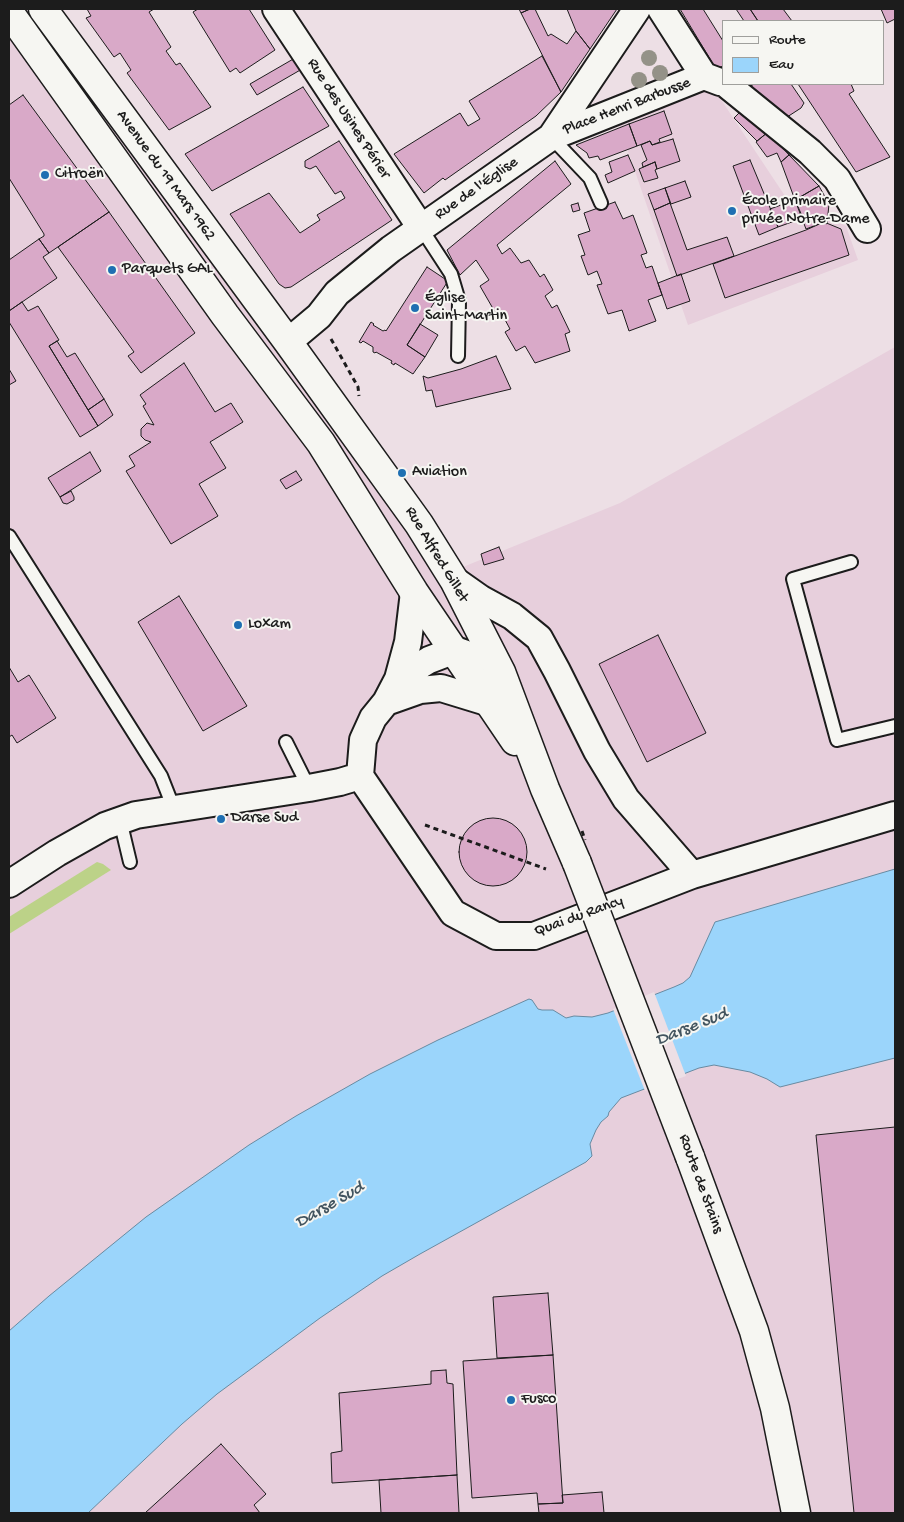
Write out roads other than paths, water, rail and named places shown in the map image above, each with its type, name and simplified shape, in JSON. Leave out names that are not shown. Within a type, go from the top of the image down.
[{"type":"main road","name":"Avenue du 19 Mars 1962","points":[[43,9],[288,342]]},
{"type":"main road","name":"Avenue du 19 Mars 1962","points":[[9,12],[258,360]]},
{"type":"main road","name":"Rue Alfred Gillet","points":[[288,342],[419,524],[454,580],[501,672],[545,789],[576,862]]},
{"type":"main road","name":"Rue Alfred Gillet","points":[[258,360],[321,443],[414,592],[455,650],[545,789]]},
{"type":"main road","name":"Route de Stains","points":[[576,862],[690,1158],[754,1332],[774,1408],[796,1513]]},
{"type":"street","name":"Rue des Usines Périer","points":[[276,9],[421,228]]},
{"type":"street","name":"Rue de l'Église","points":[[288,342],[318,316],[337,293],[391,249],[551,137],[637,9]]},
{"type":"street","points":[[661,9],[717,81]]},
{"type":"street","name":"Place Henri Barbusse","points":[[551,137],[717,81]]},
{"type":"street","points":[[722,85],[810,152],[837,179],[867,229]]},
{"type":"street","points":[[454,580],[512,616],[539,638],[598,751],[626,799],[692,875]]},
{"type":"street","points":[[9,884],[104,826],[136,815],[309,788],[360,776],[362,740],[373,718],[386,702],[398,679],[408,642],[414,592]]},
{"type":"street","points":[[398,679],[429,660],[455,650],[483,660],[501,672]]},
{"type":"street","points":[[386,702],[420,690],[441,688],[490,703]]},
{"type":"street","name":"Quai du Rancy","points":[[360,776],[453,913],[496,936],[534,936],[692,875],[895,815]]},
{"type":"lane","points":[[551,137],[590,178],[601,203]]},
{"type":"lane","points":[[421,228],[451,274],[459,300],[458,356]]},
{"type":"lane","points":[[9,536],[161,776],[174,808]]},
{"type":"lane","points":[[851,562],[793,579],[837,740],[895,726]]},
{"type":"lane","points":[[286,742],[309,788]]},
{"type":"lane","points":[[120,820],[130,862]]},
{"type":"water","points":[[895,869],[895,1058],[780,1087],[750,1072],[714,1065],[699,1068],[621,1098],[596,1130],[590,1144],[592,1156],[586,1162],[382,1276],[320,1318],[217,1394],[182,1424],[88,1513],[9,1513],[9,1331],[146,1217],[249,1145],[296,1116],[370,1074],[438,1040],[529,999],[532,1000],[538,1009],[553,1010],[566,1018],[574,1016],[592,1017],[608,1013],[683,983],[690,977],[715,922]]},
{"type":"place","name":"Citroën","points":[[45,175]]},
{"type":"place","name":"École primaire privée Notre-Dame","points":[[732,211]]},
{"type":"place","name":"Parquets GAL","points":[[112,270]]},
{"type":"place","name":"Église Saint-Martin","points":[[415,308]]},
{"type":"place","name":"Aviation","points":[[402,473]]},
{"type":"place","name":"Loxam","points":[[238,625]]},
{"type":"place","name":"Darse Sud","points":[[221,819]]},
{"type":"place","name":"Fusco","points":[[511,1400]]}]
